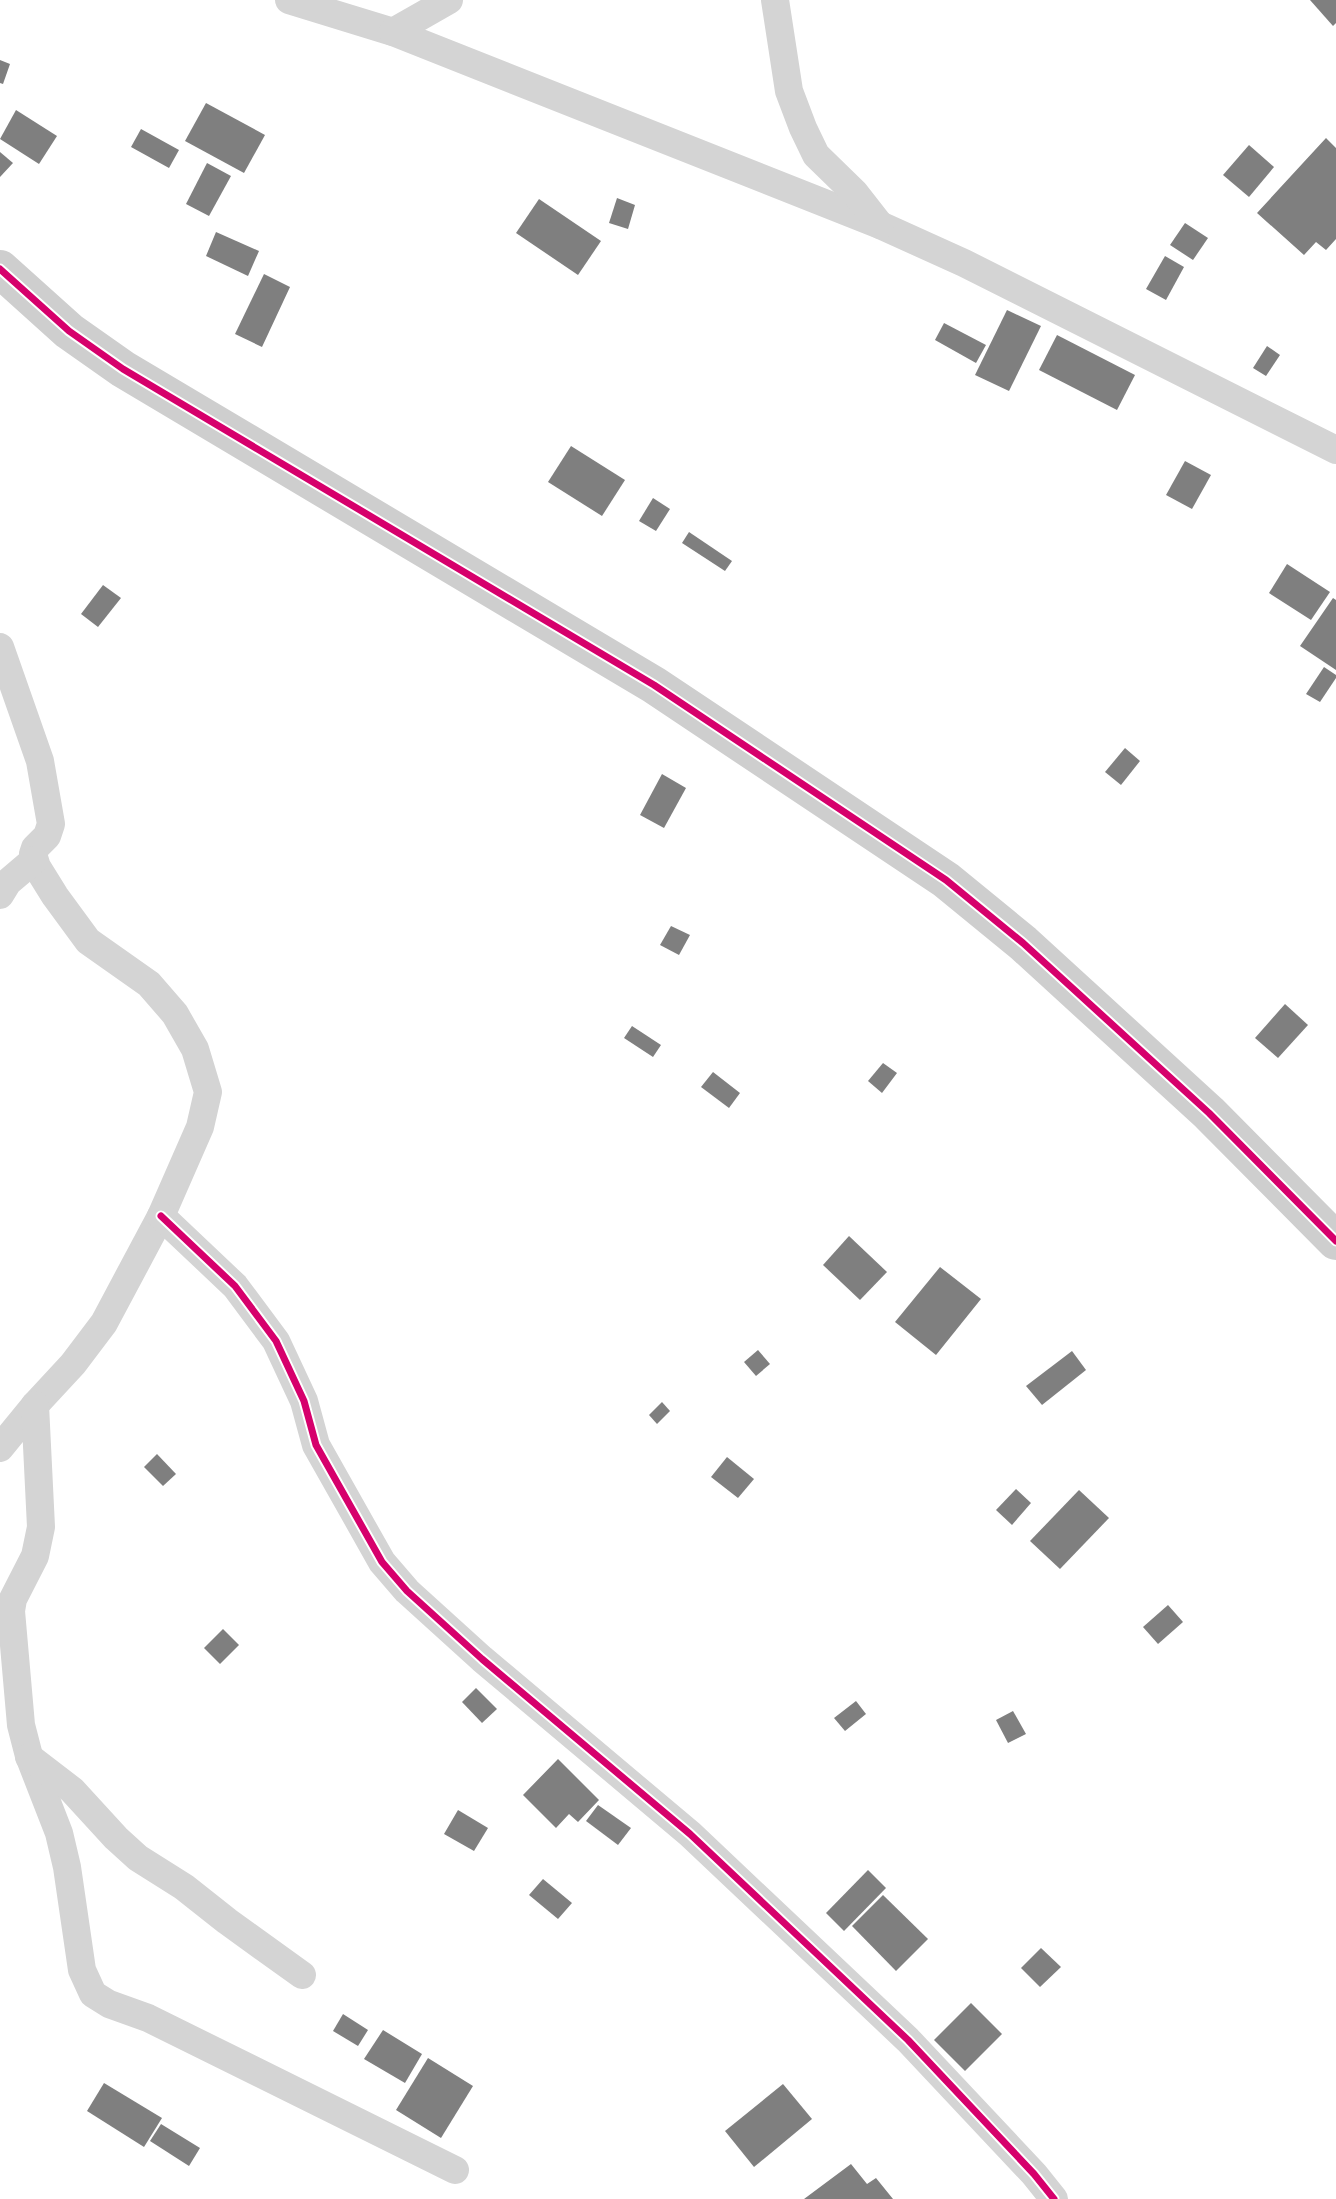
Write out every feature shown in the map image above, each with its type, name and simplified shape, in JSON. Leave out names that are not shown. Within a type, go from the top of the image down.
[{"type":"street","points":[[289,0],[393,32],[880,225],[964,263],[1336,450]]},
{"type":"street","points":[[393,32],[449,0]]},
{"type":"street","points":[[775,0],[789,91],[803,128],[816,155],[855,193],[880,225]]},
{"type":"street","points":[[0,270],[69,331],[124,369],[654,685],[946,880],[1023,943],[1209,1113],[1336,1241]]},
{"type":"street","points":[[0,647],[40,761],[51,824],[47,836],[36,848],[34,860],[55,896],[88,941],[149,984],[175,1014],[195,1049],[208,1092],[200,1127],[160,1216],[104,1323],[73,1364],[0,1448]]},
{"type":"street","points":[[0,895],[8,882],[34,860]]},
{"type":"street","points":[[160,1216],[235,1286],[276,1341],[304,1401],[317,1445],[382,1562],[408,1591],[482,1659],[690,1834],[908,2040],[1034,2174],[1054,2199]]},
{"type":"street","points":[[35,1405],[41,1527],[35,1556],[13,1599],[10,1611],[21,1725],[29,1756],[59,1833],[67,1867],[82,1970],[93,1994],[109,2004],[148,2018],[455,2170]]},
{"type":"street","points":[[29,1756],[72,1790],[138,1858],[184,1887],[227,1922],[302,1975]]},
{"type":"building","points":[[1310,0],[1336,0],[1336,23],[1333,26]]},
{"type":"building","points":[[0,60],[10,64],[3,84],[0,83]]},
{"type":"building","points":[[206,103],[265,135],[244,173],[185,141]]},
{"type":"building","points":[[16,110],[57,136],[39,164],[0,139]]},
{"type":"building","points":[[141,129],[179,150],[169,168],[131,147]]},
{"type":"building","points":[[1326,138],[1336,148],[1336,239],[1326,250],[1316,242],[1304,255],[1257,213]]},
{"type":"building","points":[[1249,145],[1274,167],[1249,197],[1223,175]]},
{"type":"building","points":[[0,152],[13,163],[0,177]]},
{"type":"building","points":[[207,163],[231,176],[209,216],[186,204]]},
{"type":"building","points":[[617,198],[635,205],[628,229],[609,223]]},
{"type":"building","points":[[539,199],[601,241],[578,275],[516,233]]},
{"type":"building","points":[[1185,223],[1208,238],[1193,260],[1170,245]]},
{"type":"building","points":[[216,232],[259,251],[248,276],[206,256]]},
{"type":"building","points":[[1165,256],[1184,267],[1166,300],[1146,289]]},
{"type":"building","points":[[264,274],[290,287],[262,347],[235,334]]},
{"type":"building","points":[[1007,310],[1041,326],[1009,391],[975,375]]},
{"type":"building","points":[[944,323],[986,345],[976,363],[935,340]]},
{"type":"building","points":[[1057,335],[1135,375],[1117,410],[1039,370]]},
{"type":"building","points":[[1267,346],[1280,355],[1266,376],[1253,368]]},
{"type":"building","points":[[571,446],[625,480],[602,516],[548,482]]},
{"type":"building","points":[[1185,461],[1211,475],[1192,509],[1166,495]]},
{"type":"building","points":[[653,498],[670,509],[656,531],[639,521]]},
{"type":"building","points":[[689,532],[732,561],[725,571],[682,543]]},
{"type":"building","points":[[1287,564],[1330,592],[1311,620],[1269,593]]},
{"type":"building","points":[[103,585],[121,598],[98,627],[81,614]]},
{"type":"building","points":[[1333,598],[1336,600],[1336,670],[1300,646]]},
{"type":"building","points":[[1324,667],[1336,675],[1336,678],[1320,702],[1306,694]]},
{"type":"building","points":[[1125,748],[1140,761],[1121,785],[1105,772]]},
{"type":"building","points":[[662,774],[686,788],[664,828],[640,815]]},
{"type":"building","points":[[671,926],[690,935],[679,955],[660,945]]},
{"type":"building","points":[[1285,1004],[1308,1025],[1278,1058],[1255,1038]]},
{"type":"building","points":[[632,1026],[661,1045],[653,1057],[624,1038]]},
{"type":"building","points":[[883,1063],[897,1073],[882,1093],[868,1081]]},
{"type":"building","points":[[713,1072],[740,1093],[729,1108],[701,1087]]},
{"type":"building","points":[[849,1236],[887,1272],[860,1300],[823,1265]]},
{"type":"building","points":[[940,1267],[981,1299],[936,1355],[895,1322]]},
{"type":"building","points":[[758,1350],[770,1364],[756,1376],[744,1362]]},
{"type":"building","points":[[1072,1351],[1086,1370],[1042,1405],[1026,1386]]},
{"type":"building","points":[[662,1402],[670,1411],[657,1424],[649,1415]]},
{"type":"building","points":[[157,1454],[176,1474],[163,1486],[144,1467]]},
{"type":"building","points":[[727,1457],[754,1479],[738,1498],[711,1477]]},
{"type":"building","points":[[1016,1489],[1031,1503],[1012,1525],[996,1510]]},
{"type":"building","points":[[1079,1490],[1109,1518],[1060,1569],[1030,1541]]},
{"type":"building","points":[[1168,1605],[1183,1622],[1158,1644],[1143,1627]]},
{"type":"building","points":[[223,1629],[239,1645],[220,1664],[204,1648]]},
{"type":"building","points":[[476,1688],[497,1709],[482,1723],[462,1702]]},
{"type":"building","points":[[856,1701],[866,1714],[845,1731],[834,1718]]},
{"type":"building","points":[[1013,1711],[1026,1734],[1008,1743],[996,1720]]},
{"type":"building","points":[[558,1759],[599,1800],[578,1822],[569,1814],[556,1828],[523,1795]]},
{"type":"building","points":[[598,1805],[631,1828],[618,1845],[586,1821]]},
{"type":"building","points":[[458,1810],[488,1828],[474,1851],[444,1834]]},
{"type":"building","points":[[868,1870],[886,1888],[844,1931],[826,1913]]},
{"type":"building","points":[[543,1879],[572,1903],[558,1919],[529,1895]]},
{"type":"building","points":[[883,1895],[928,1939],[896,1971],[852,1926]]},
{"type":"building","points":[[1041,1948],[1061,1967],[1040,1987],[1021,1968]]},
{"type":"building","points":[[971,2003],[1002,2034],[965,2071],[934,2040]]},
{"type":"building","points":[[343,2014],[368,2030],[358,2046],[333,2031]]},
{"type":"building","points":[[383,2030],[422,2054],[405,2083],[364,2059]]},
{"type":"building","points":[[428,2058],[473,2086],[441,2138],[396,2110]]},
{"type":"building","points":[[104,2083],[162,2118],[144,2147],[87,2111]]},
{"type":"building","points":[[783,2084],[812,2119],[754,2167],[725,2131]]},
{"type":"building","points":[[161,2124],[200,2148],[189,2166],[150,2141]]},
{"type":"building","points":[[851,2164],[867,2184],[876,2178],[893,2199],[804,2199]]},
{"type":"cycle path","points":[[0,269],[69,331],[123,369],[654,685],[946,880],[1023,943],[1209,1113],[1336,1241]]},
{"type":"cycle path","points":[[161,1216],[235,1286],[276,1341],[304,1401],[316,1445],[382,1562],[407,1591],[482,1659],[690,1834],[908,2040],[1034,2174],[1054,2199]]}]
